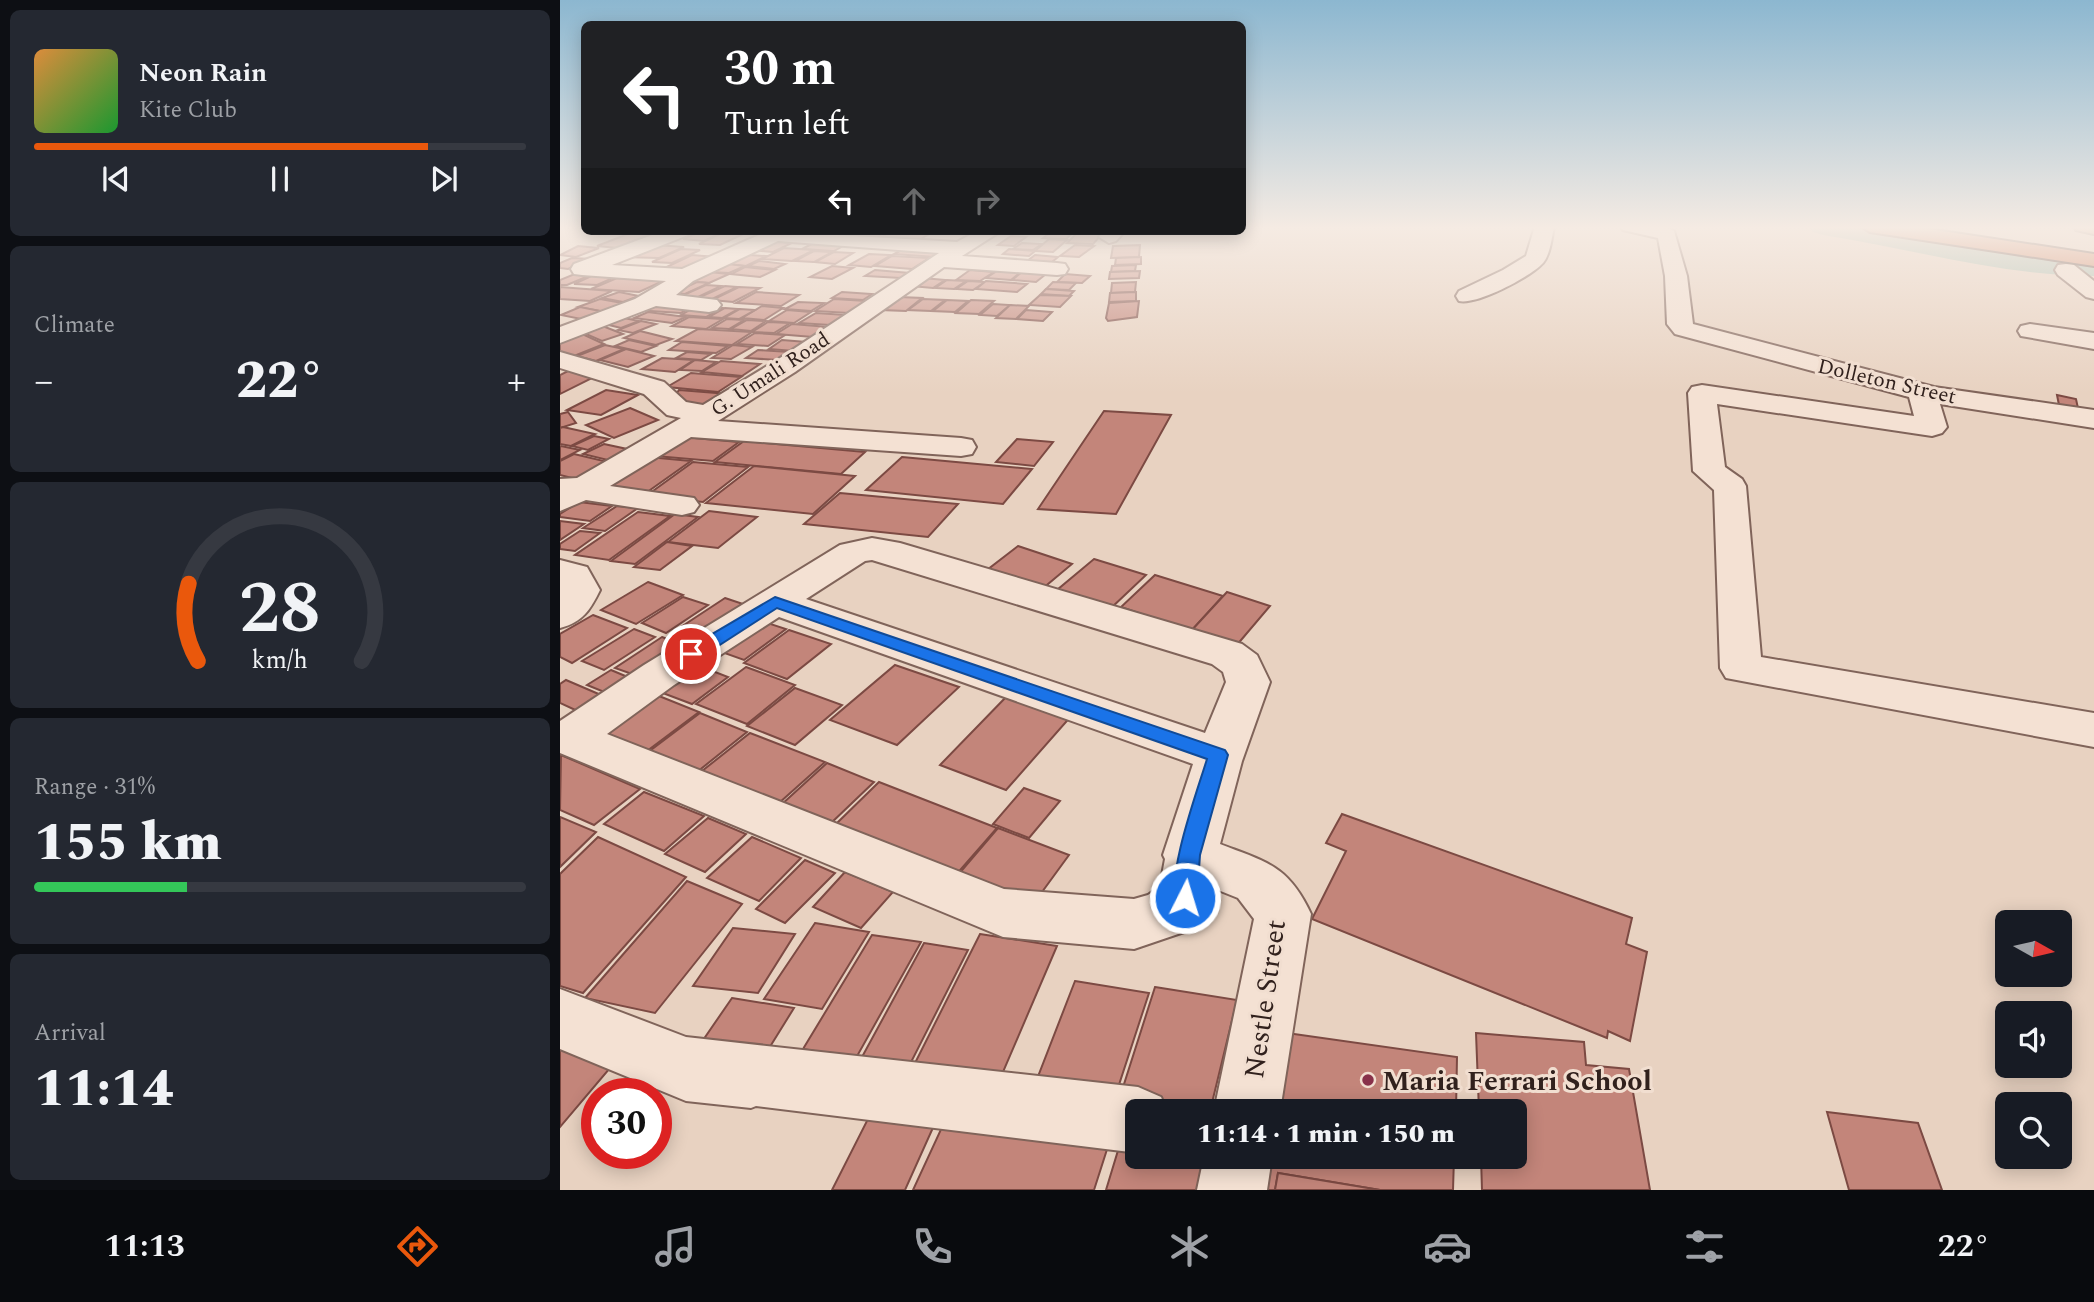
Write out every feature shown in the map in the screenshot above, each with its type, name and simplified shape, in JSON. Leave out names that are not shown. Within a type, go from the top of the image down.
[{"type":"street","points":[[560,336],[653,299],[679,282]]},
{"type":"street","name":"G. Umali Road","points":[[567,491],[698,421],[786,366],[910,282]]},
{"type":"street","points":[[1467,296],[1497,282]]},
{"type":"street","name":"Dolleton Street","points":[[1676,282],[1679,324],[1684,329],[1922,392],[2094,419]]},
{"type":"street","points":[[653,299],[709,305]]},
{"type":"street","points":[[2030,331],[2094,341]]},
{"type":"street","points":[[560,360],[654,388],[677,409],[698,421],[961,447]]},
{"type":"street","points":[[1922,392],[1931,427],[1702,393],[1709,471],[1730,486],[1741,668],[2094,730]]},
{"type":"street","points":[[567,491],[681,505]]},
{"type":"street","points":[[887,551],[1227,654],[1242,665],[1248,682],[1218,755],[1189,855],[1185,898],[1164,915],[1133,924],[1003,913],[569,738],[659,675],[775,602],[853,553],[887,551]]},
{"type":"street","points":[[560,571],[574,575],[580,590],[572,607],[560,615]]},
{"type":"street","points":[[775,602],[1218,755]]},
{"type":"street","name":"Nestle Street","points":[[1189,855],[1257,882],[1283,914],[1249,1099]]},
{"type":"street","points":[[560,1019],[686,1069],[1125,1119]]},
{"type":"street","points":[[1232,1190],[1236,1169]]},
{"type":"building","points":[[560,282],[575,282],[567,285],[560,285]]},
{"type":"building","points":[[579,282],[605,282],[597,285],[574,284]]},
{"type":"building","points":[[609,282],[662,282],[639,292],[591,289]]},
{"type":"building","points":[[697,282],[709,283],[685,294],[673,293]]},
{"type":"building","points":[[918,282],[943,282],[933,288],[911,286]]},
{"type":"building","points":[[945,282],[965,282],[954,289],[935,288]]},
{"type":"building","points":[[967,282],[985,282],[973,290],[956,289]]},
{"type":"building","points":[[985,282],[1027,284],[1017,292],[976,289]]},
{"type":"building","points":[[1053,282],[1076,283],[1069,290],[1046,289]]},
{"type":"building","points":[[1136,282],[1135,292],[1111,293],[1112,283]]},
{"type":"building","points":[[706,285],[721,286],[694,299],[679,297]]},
{"type":"building","points":[[725,286],[737,287],[706,302],[693,300]]},
{"type":"building","points":[[560,287],[612,291],[590,301],[560,299]]},
{"type":"building","points":[[739,287],[760,288],[733,302],[712,300]]},
{"type":"building","points":[[1046,289],[1074,291],[1069,296],[1041,294]]},
{"type":"building","points":[[619,292],[639,296],[623,302],[602,298]]},
{"type":"building","points":[[756,292],[799,295],[781,306],[736,303]]},
{"type":"building","points":[[842,292],[872,294],[863,300],[832,298]]},
{"type":"building","points":[[1136,292],[1136,301],[1109,302],[1110,293]]},
{"type":"building","points":[[1040,295],[1071,296],[1060,307],[1029,305]]},
{"type":"building","points":[[899,297],[922,298],[906,311],[882,310]]},
{"type":"building","points":[[600,299],[628,304],[606,312],[578,307]]},
{"type":"building","points":[[834,299],[867,301],[849,313],[815,311]]},
{"type":"building","points":[[923,299],[945,300],[931,311],[908,310]]},
{"type":"building","points":[[947,300],[968,301],[955,312],[933,311]]},
{"type":"building","points":[[971,300],[994,301],[979,314],[956,313]]},
{"type":"building","points":[[1139,301],[1137,317],[1108,321],[1106,318],[1109,303]]},
{"type":"building","points":[[650,302],[696,305],[681,313],[635,310]]},
{"type":"building","points":[[798,302],[824,303],[811,311],[785,309]]},
{"type":"building","points":[[993,304],[1010,305],[997,316],[980,315]]},
{"type":"building","points":[[1010,305],[1029,306],[1016,319],[996,318]]},
{"type":"building","points":[[697,306],[722,308],[706,317],[681,315]]},
{"type":"building","points":[[762,306],[783,308],[764,320],[742,318]]},
{"type":"building","points":[[580,307],[605,312],[586,320],[561,315]]},
{"type":"building","points":[[725,308],[738,309],[722,318],[709,317]]},
{"type":"building","points":[[740,309],[755,310],[739,319],[724,318]]},
{"type":"building","points":[[787,310],[811,312],[794,323],[769,321]]},
{"type":"building","points":[[1026,310],[1052,312],[1043,321],[1017,319]]},
{"type":"building","points":[[648,312],[686,317],[672,323],[634,318]]},
{"type":"building","points":[[816,313],[846,315],[830,325],[799,323]]},
{"type":"building","points":[[619,317],[639,321],[621,328],[601,323]]},
{"type":"building","points":[[689,317],[723,319],[706,329],[672,326]]},
{"type":"building","points":[[727,319],[744,320],[729,329],[712,328]]},
{"type":"building","points":[[747,320],[766,321],[751,331],[731,329]]},
{"type":"building","points":[[641,321],[656,324],[633,333],[618,330]]},
{"type":"building","points":[[768,322],[790,323],[774,333],[752,332]]},
{"type":"building","points":[[792,324],[829,327],[813,337],[776,334]]},
{"type":"building","points":[[600,325],[623,334],[602,341],[579,331]]},
{"type":"building","points":[[698,329],[752,332],[732,345],[676,341]]},
{"type":"building","points":[[640,331],[672,339],[656,345],[624,338]]},
{"type":"building","points":[[578,332],[604,344],[574,356],[560,353],[560,339]]},
{"type":"building","points":[[755,333],[785,335],[768,346],[737,344]]},
{"type":"building","points":[[629,340],[656,346],[641,352],[615,346]]},
{"type":"building","points":[[782,340],[807,342],[794,351],[769,349]]},
{"type":"building","points":[[682,342],[728,346],[716,353],[669,350]]},
{"type":"building","points":[[605,345],[624,349],[596,361],[577,356]]},
{"type":"building","points":[[733,345],[752,347],[731,359],[712,358]]},
{"type":"building","points":[[626,349],[654,356],[628,367],[600,360]]},
{"type":"building","points":[[758,350],[790,352],[778,360],[746,358]]},
{"type":"building","points":[[687,352],[711,354],[701,360],[676,358]]},
{"type":"building","points":[[662,358],[694,360],[675,372],[642,369]]},
{"type":"building","points":[[695,360],[716,362],[702,371],[680,370]]},
{"type":"building","points":[[721,361],[760,364],[742,376],[702,372]]},
{"type":"building","points":[[572,369],[602,373],[560,394],[560,375]]},
{"type":"building","points":[[691,373],[741,377],[718,392],[667,387]]},
{"type":"building","points":[[606,390],[638,395],[601,415],[567,410]]},
{"type":"building","points":[[679,390],[729,394],[705,410],[671,401]]},
{"type":"building","points":[[2057,395],[2076,399],[2079,413],[2060,410]]},
{"type":"building","points":[[630,408],[658,420],[614,438],[586,425]]},
{"type":"building","points":[[1104,411],[1171,415],[1116,514],[1038,509]]},
{"type":"building","points":[[568,412],[576,423],[560,428],[560,414]]},
{"type":"building","points":[[560,428],[595,434],[571,446],[560,444]]},
{"type":"building","points":[[594,436],[609,439],[588,450],[572,446]]},
{"type":"building","points":[[683,437],[739,442],[713,461],[655,456]]},
{"type":"building","points":[[1017,439],[1053,442],[1034,466],[996,462]]},
{"type":"building","points":[[744,441],[865,452],[841,474],[715,462]]},
{"type":"building","points":[[604,444],[641,452],[620,463],[583,454]]},
{"type":"building","points":[[561,446],[580,450],[560,460]]},
{"type":"building","points":[[574,454],[608,462],[576,479],[560,475],[560,461]]},
{"type":"building","points":[[648,457],[691,461],[643,495],[598,490]]},
{"type":"building","points":[[902,457],[1032,469],[1003,504],[866,490]]},
{"type":"building","points":[[693,462],[748,467],[703,502],[646,496]]},
{"type":"building","points":[[754,466],[855,476],[813,514],[706,503]]},
{"type":"building","points":[[840,493],[958,504],[928,537],[804,524]]},
{"type":"building","points":[[579,502],[612,506],[590,521],[560,517],[560,514]]},
{"type":"building","points":[[617,506],[638,508],[605,531],[583,528]]},
{"type":"building","points":[[709,511],[757,517],[718,548],[668,542]]},
{"type":"building","points":[[638,512],[670,516],[609,560],[575,555]]},
{"type":"building","points":[[675,514],[698,517],[635,564],[611,561]]},
{"type":"building","points":[[560,521],[584,524],[560,540]]},
{"type":"building","points":[[580,531],[600,533],[575,551],[560,549],[560,544]]},
{"type":"building","points":[[667,542],[692,546],[660,570],[634,567]]},
{"type":"building","points":[[1018,546],[1072,564],[1042,589],[987,570]]},
{"type":"building","points":[[1094,559],[1146,575],[1110,609],[1057,590]]},
{"type":"building","points":[[1155,575],[1223,596],[1191,631],[1121,607]]},
{"type":"building","points":[[648,582],[683,595],[636,624],[601,610]]},
{"type":"building","points":[[1227,592],[1270,606],[1236,646],[1191,631]]},
{"type":"building","points":[[683,597],[708,605],[666,633],[642,623]]},
{"type":"building","points":[[725,598],[755,608],[711,638],[681,627]]},
{"type":"building","points":[[593,615],[627,628],[572,663],[560,657],[560,634]]},
{"type":"building","points":[[758,620],[786,629],[744,660],[716,650]]},
{"type":"building","points":[[634,629],[655,637],[604,670],[582,661]]},
{"type":"building","points":[[789,630],[831,644],[787,679],[744,663]]},
{"type":"building","points":[[662,637],[691,648],[646,679],[615,668]]},
{"type":"building","points":[[697,665],[728,677],[692,704],[660,692]]},
{"type":"building","points":[[895,665],[959,687],[897,745],[830,720]]},
{"type":"building","points":[[746,667],[795,685],[747,724],[696,704]]},
{"type":"building","points":[[611,670],[642,683],[619,698],[587,685]]},
{"type":"building","points":[[566,680],[608,698],[584,714],[560,703],[560,684]]},
{"type":"building","points":[[795,688],[842,705],[795,745],[747,726]]},
{"type":"building","points":[[654,694],[699,712],[639,757],[592,737]]},
{"type":"building","points":[[1009,694],[1073,714],[1006,790],[940,765]]},
{"type":"building","points":[[700,713],[747,732],[692,776],[643,756]]},
{"type":"building","points":[[750,733],[825,762],[779,803],[702,771]]},
{"type":"building","points":[[561,755],[640,789],[594,825],[560,810]]},
{"type":"building","points":[[827,763],[874,782],[829,825],[781,805]]},
{"type":"building","points":[[879,782],[997,828],[955,876],[834,826]]},
{"type":"building","points":[[1024,788],[1060,801],[1029,838],[993,824]]},
{"type":"building","points":[[644,792],[704,816],[664,851],[604,824]]},
{"type":"building","points":[[1342,814],[1632,918],[1626,944],[1647,952],[1630,1041],[1608,1031],[1607,1038],[1312,919],[1346,851],[1326,843]]},
{"type":"building","points":[[560,817],[596,832],[560,867]]},
{"type":"building","points":[[708,818],[746,834],[705,872],[665,854]]},
{"type":"building","points":[[998,828],[1069,855],[1031,907],[957,876]]},
{"type":"building","points":[[598,837],[686,877],[583,993],[560,986],[560,874]]},
{"type":"building","points":[[752,837],[801,858],[759,901],[707,878]]},
{"type":"building","points":[[805,860],[835,873],[785,923],[756,909]]},
{"type":"building","points":[[845,872],[893,892],[861,928],[813,907]]},
{"type":"building","points":[[687,881],[742,904],[655,1013],[585,998]]},
{"type":"building","points":[[815,923],[869,932],[822,1009],[764,999]]},
{"type":"building","points":[[733,928],[795,934],[758,993],[693,986]]},
{"type":"building","points":[[980,934],[1057,946],[997,1086],[911,1071]]},
{"type":"building","points":[[872,935],[921,942],[856,1058],[803,1049]]},
{"type":"building","points":[[924,943],[968,950],[904,1076],[856,1068]]},
{"type":"building","points":[[1075,981],[1149,993],[1112,1106],[1032,1092]]},
{"type":"building","points":[[1155,987],[1237,1000],[1213,1099],[1125,1099],[1125,1104],[1118,1103]]},
{"type":"building","points":[[732,998],[794,1008],[755,1071],[690,1059]]},
{"type":"building","name":"Maria Ferrari School","points":[[1287,1033],[1457,1057],[1456,1099],[1274,1099]]},
{"type":"building","points":[[1476,1033],[1584,1042],[1586,1065],[1629,1069],[1650,1190],[1482,1190],[1481,1169],[1527,1169],[1527,1099],[1479,1099]]},
{"type":"building","points":[[560,1037],[621,1055],[602,1078],[581,1078],[581,1102],[560,1127]]},
{"type":"building","points":[[873,1109],[936,1121],[905,1190],[832,1190]]},
{"type":"building","points":[[949,1112],[1110,1140],[1094,1190],[913,1190]]},
{"type":"building","points":[[1827,1112],[1918,1123],[1942,1190],[1849,1190]]},
{"type":"building","points":[[1120,1144],[1125,1145],[1125,1169],[1206,1169],[1201,1190],[1106,1190]]},
{"type":"building","points":[[1262,1169],[1454,1169],[1453,1190],[1380,1190],[1278,1173],[1275,1190],[1258,1190]]},
{"type":"building","points":[[1278,1173],[1380,1190],[1275,1190]]},
{"type":"place","name":"Maria Ferrari School","points":[[1368,1080]]},
{"type":"route","points":[[691,654],[775,602],[1218,755],[1189,855],[1185,898]]}]
